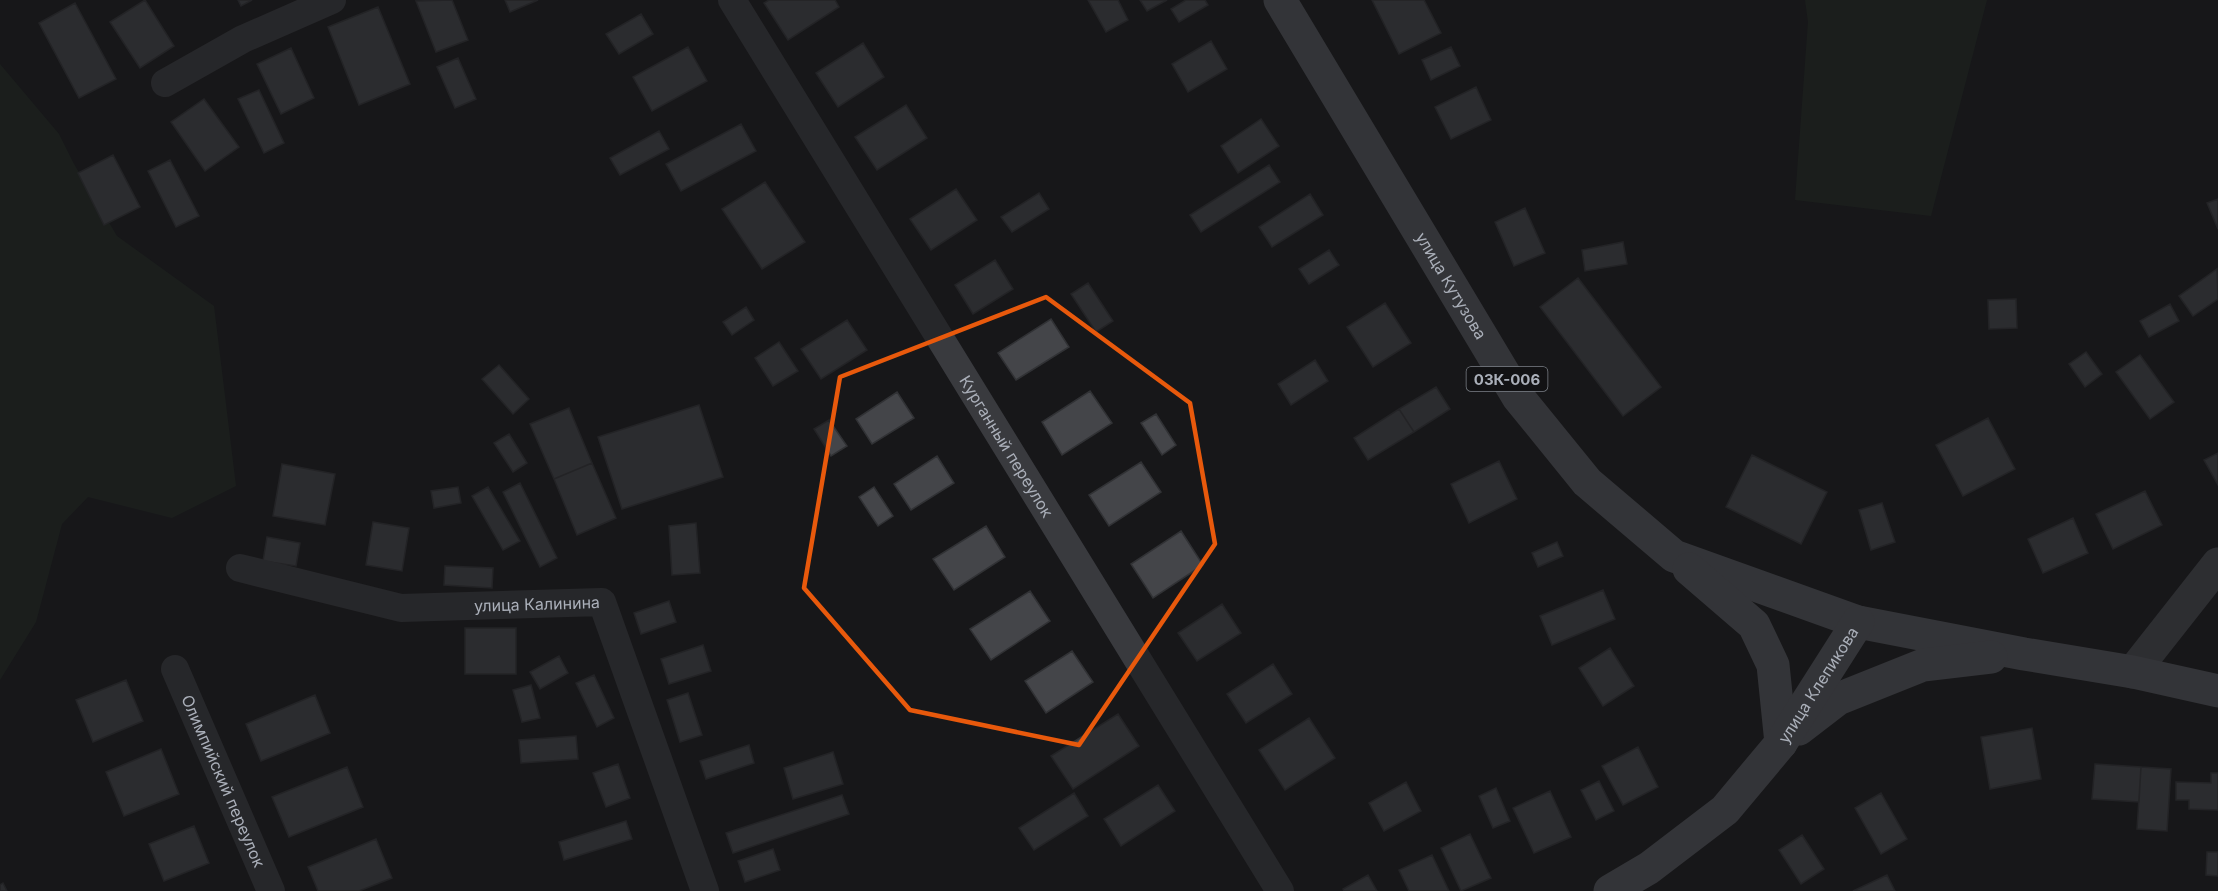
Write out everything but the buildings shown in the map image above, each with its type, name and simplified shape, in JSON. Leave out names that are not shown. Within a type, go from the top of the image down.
[{"type":"main road","name":"улица Кутузова","points":[[1280,0],[1518,397],[1587,482],[1674,556],[1858,622]]},
{"type":"main road","points":[[1674,556],[1754,625],[1773,665],[1781,743]]},
{"type":"main road","name":"улица Клепикова","points":[[1610,891],[1649,868],[1725,810],[1781,743],[1858,622],[2133,672],[2218,691]]},
{"type":"main road","points":[[1781,743],[1838,699],[1923,665],[2024,654]]},
{"type":"street","points":[[165,82],[243,39],[332,0]]},
{"type":"street","name":"Курганный переулок","points":[[732,0],[1280,891]]},
{"type":"street","points":[[2133,672],[2218,564]]},
{"type":"street","name":"улица Калинина","points":[[240,568],[401,608],[602,602],[705,891]]},
{"type":"street","name":"Олимпийский переулок","points":[[175,669],[271,891]]},
{"type":"highlighted area","points":[[1046,297],[1190,403],[1215,544],[1079,745],[910,710],[804,588],[840,377]]},
{"type":"shaded area","points":[[1805,0],[1987,0],[1931,216],[1795,200],[1808,22]]},
{"type":"shaded area","points":[[0,64],[59,134],[117,236],[214,306],[236,486],[172,518],[88,497],[62,524],[36,622],[0,680]]}]
